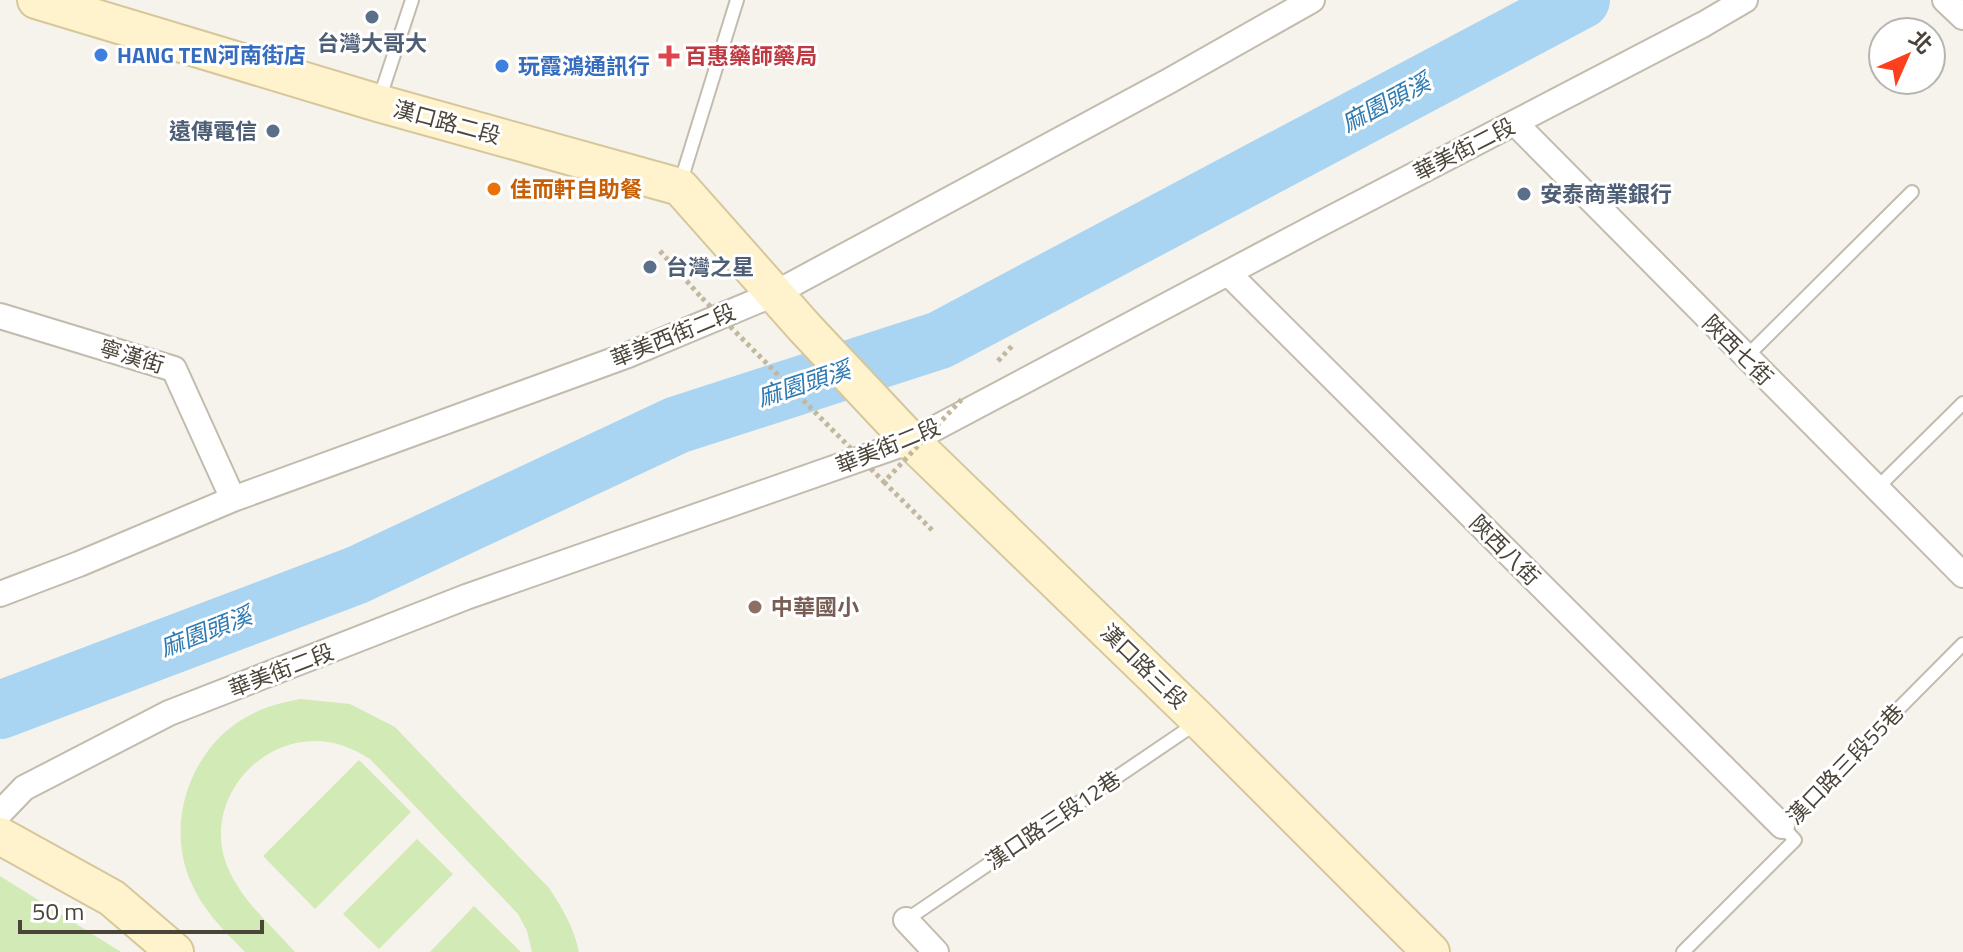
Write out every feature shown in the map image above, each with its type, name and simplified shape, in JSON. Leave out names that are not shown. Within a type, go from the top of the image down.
[{"type":"street","name":"漢口路二段","points":[[36,0],[106,9],[378,103],[680,187]]},
{"type":"street","name":"華美西街二段","points":[[0,594],[233,499],[628,355],[774,294],[1169,81],[1312,0]]},
{"type":"street","name":"華美街二段","points":[[0,813],[24,788],[169,713],[466,597],[911,441],[1745,0]]},
{"type":"street","points":[[1945,0],[1963,17]]},
{"type":"street","name":"陜西七街","points":[[1515,123],[1963,575]]},
{"type":"street","points":[[680,187],[774,294]]},
{"type":"street","name":"陝西八街","points":[[1229,274],[1782,826]]},
{"type":"street","name":"漢口路三段","points":[[774,294],[911,441],[1200,721],[1431,952]]},
{"type":"street","name":"寧漢街","points":[[0,316],[174,369],[233,499]]},
{"type":"street","points":[[0,836],[112,898],[175,952]]},
{"type":"street","points":[[906,920],[936,952]]},
{"type":"lane","points":[[378,103],[412,0]]},
{"type":"lane","points":[[680,187],[737,0]]},
{"type":"lane","points":[[1745,358],[1912,192]]},
{"type":"lane","points":[[1877,488],[1963,403]]},
{"type":"lane","name":"漢口路三段55巷","points":[[1683,952],[1795,840],[1782,826],[1963,644]]},
{"type":"lane","name":"漢口路三段12巷","points":[[906,920],[1200,721]]},
{"type":"path","points":[[660,251],[702,298],[932,530]]},
{"type":"path","points":[[884,482],[962,399]]},
{"type":"green space","points":[[300,699],[350,704],[395,727],[549,888],[567,919],[579,952],[532,952],[527,931],[518,914],[370,759],[346,747],[319,741],[296,743],[275,750],[242,777],[230,796],[223,816],[221,838],[230,873],[255,909],[295,952],[245,952],[207,910],[190,880],[183,856],[183,807],[190,784],[215,742],[254,713]]},
{"type":"green space","points":[[359,760],[411,812],[315,909],[263,856]]},
{"type":"green space","points":[[417,839],[453,874],[379,949],[343,914]]},
{"type":"green space","points":[[0,876],[121,952],[0,952]]},
{"type":"green space","points":[[474,906],[521,952],[430,952]]},
{"type":"waterway","name":"麻園頭溪","points":[[0,710],[357,575],[677,425],[940,340],[1581,0]]},
{"type":"place","name":"台灣大哥大","points":[[372,17]]},
{"type":"place","name":"HANG TEN河南街店","points":[[101,55]]},
{"type":"place","name":"百惠藥師藥局","points":[[669,56]]},
{"type":"place","name":"玩霞鴻通訊行","points":[[502,66]]},
{"type":"place","name":"遠傳電信","points":[[273,131]]},
{"type":"place","name":"佳而軒自助餐","points":[[494,189]]},
{"type":"place","name":"安泰商業銀行","points":[[1524,194]]},
{"type":"place","name":"台灣之星","points":[[650,267]]},
{"type":"place","name":"中華國小","points":[[755,607]]}]
